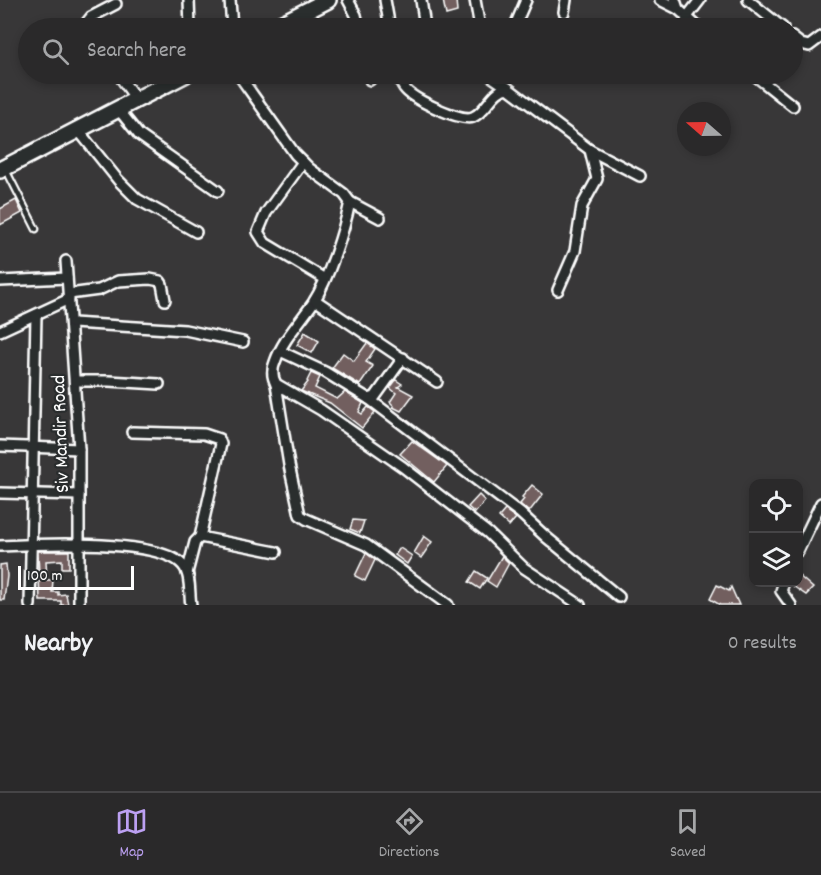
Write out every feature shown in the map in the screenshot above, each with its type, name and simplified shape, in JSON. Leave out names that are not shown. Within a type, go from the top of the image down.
[{"type":"main road","points":[[293,18],[328,0]]},
{"type":"main road","points":[[2,169],[166,84]]},
{"type":"street","points":[[189,0],[190,18]]},
{"type":"street","points":[[230,0],[231,18]]},
{"type":"street","points":[[348,0],[357,18]]},
{"type":"street","points":[[385,0],[388,18]]},
{"type":"street","points":[[422,0],[424,18]]},
{"type":"street","points":[[475,0],[478,18]]},
{"type":"street","points":[[518,18],[526,0]]},
{"type":"street","points":[[564,12],[566,0]]},
{"type":"street","points":[[660,0],[677,5],[686,18],[700,0]]},
{"type":"street","points":[[748,0],[770,18]]},
{"type":"street","points":[[90,18],[116,4]]},
{"type":"street","points":[[803,44],[809,46],[821,37]]},
{"type":"street","points":[[125,84],[136,99]]},
{"type":"street","points":[[244,84],[303,162],[344,194],[350,202],[380,218]]},
{"type":"street","points":[[401,84],[409,93],[454,116],[463,118],[471,118],[500,90],[508,88]]},
{"type":"street","points":[[502,84],[590,150],[640,176]]},
{"type":"street","points":[[765,84],[792,106]]},
{"type":"street","points":[[118,109],[139,135],[218,191]]},
{"type":"street","points":[[78,130],[118,180],[137,199],[196,232]]},
{"type":"street","points":[[558,290],[575,251],[582,206],[597,179],[590,150]]},
{"type":"street","points":[[303,162],[271,206],[258,232],[265,243],[324,279]]},
{"type":"street","points":[[350,202],[315,300],[274,363],[273,371],[289,465],[300,515],[366,545],[448,605]]},
{"type":"street","name":"Siv Mandir Road","points":[[66,261],[79,449],[79,605]]},
{"type":"street","points":[[0,281],[68,278]]},
{"type":"street","points":[[0,331],[69,297],[99,290],[118,281],[150,279],[160,281],[165,300]]},
{"type":"street","points":[[315,300],[437,382]]},
{"type":"street","points":[[36,315],[30,605],[41,605]]},
{"type":"street","points":[[72,323],[121,324],[185,330],[243,342]]},
{"type":"street","points":[[280,351],[325,372],[369,399],[520,513],[619,597]]},
{"type":"street","points":[[369,399],[375,397],[403,357]]},
{"type":"street","points":[[75,381],[159,384]]},
{"type":"street","points":[[276,384],[321,410],[403,467],[488,533],[524,568],[580,605]]},
{"type":"street","points":[[132,432],[204,434],[219,439],[221,444],[200,537],[195,542],[187,573],[191,605]]},
{"type":"street","points":[[0,446],[79,449]]},
{"type":"street","points":[[0,493],[79,495]]},
{"type":"street","points":[[803,541],[821,503]]},
{"type":"street","points":[[200,537],[276,552]]},
{"type":"street","points":[[0,546],[79,544],[144,549],[159,552],[178,561],[187,573]]},
{"type":"street","points":[[782,587],[781,591],[791,605]]},
{"type":"lane","points":[[2,169],[36,229]]},
{"type":"building","points":[[443,0],[456,0],[457,12],[446,15]]},
{"type":"building","points":[[16,200],[22,213],[0,225],[0,209]]},
{"type":"building","points":[[305,332],[319,341],[312,353],[297,345]]},
{"type":"building","points":[[367,343],[375,349],[366,362],[373,366],[360,385],[332,368],[343,353],[354,361]]},
{"type":"building","points":[[311,373],[320,377],[315,388],[337,399],[345,392],[363,403],[359,412],[362,414],[368,407],[375,412],[362,428],[330,403],[301,391]]},
{"type":"building","points":[[396,380],[402,384],[398,387],[413,395],[401,411],[393,407],[390,402],[396,393],[390,388]]},
{"type":"building","points":[[412,441],[447,466],[434,482],[400,454]]},
{"type":"building","points":[[532,485],[543,494],[529,512],[520,504],[524,499],[522,497]]},
{"type":"building","points":[[479,495],[485,501],[475,513],[468,507]]},
{"type":"building","points":[[505,510],[516,518],[509,526],[499,517]]},
{"type":"building","points":[[353,520],[364,521],[360,533],[350,529]]},
{"type":"building","points":[[424,536],[432,542],[421,558],[414,553]]},
{"type":"building","points":[[400,548],[412,556],[407,564],[395,555]]},
{"type":"building","points":[[38,551],[69,551],[69,568],[62,568],[62,560],[46,561],[47,580],[53,580],[52,592],[58,592],[58,595],[66,594],[68,605],[61,605],[61,601],[40,601]]},
{"type":"building","points":[[366,553],[375,560],[365,581],[355,576]]},
{"type":"building","points":[[502,556],[509,563],[496,587],[487,581]]},
{"type":"building","points":[[6,564],[4,600],[0,600],[0,565]]},
{"type":"building","points":[[476,571],[487,578],[480,589],[469,582]]},
{"type":"building","points":[[803,579],[813,588],[806,595],[794,587],[803,587]]},
{"type":"building","points":[[717,585],[729,591],[731,587],[739,605],[720,605],[710,599]]}]
